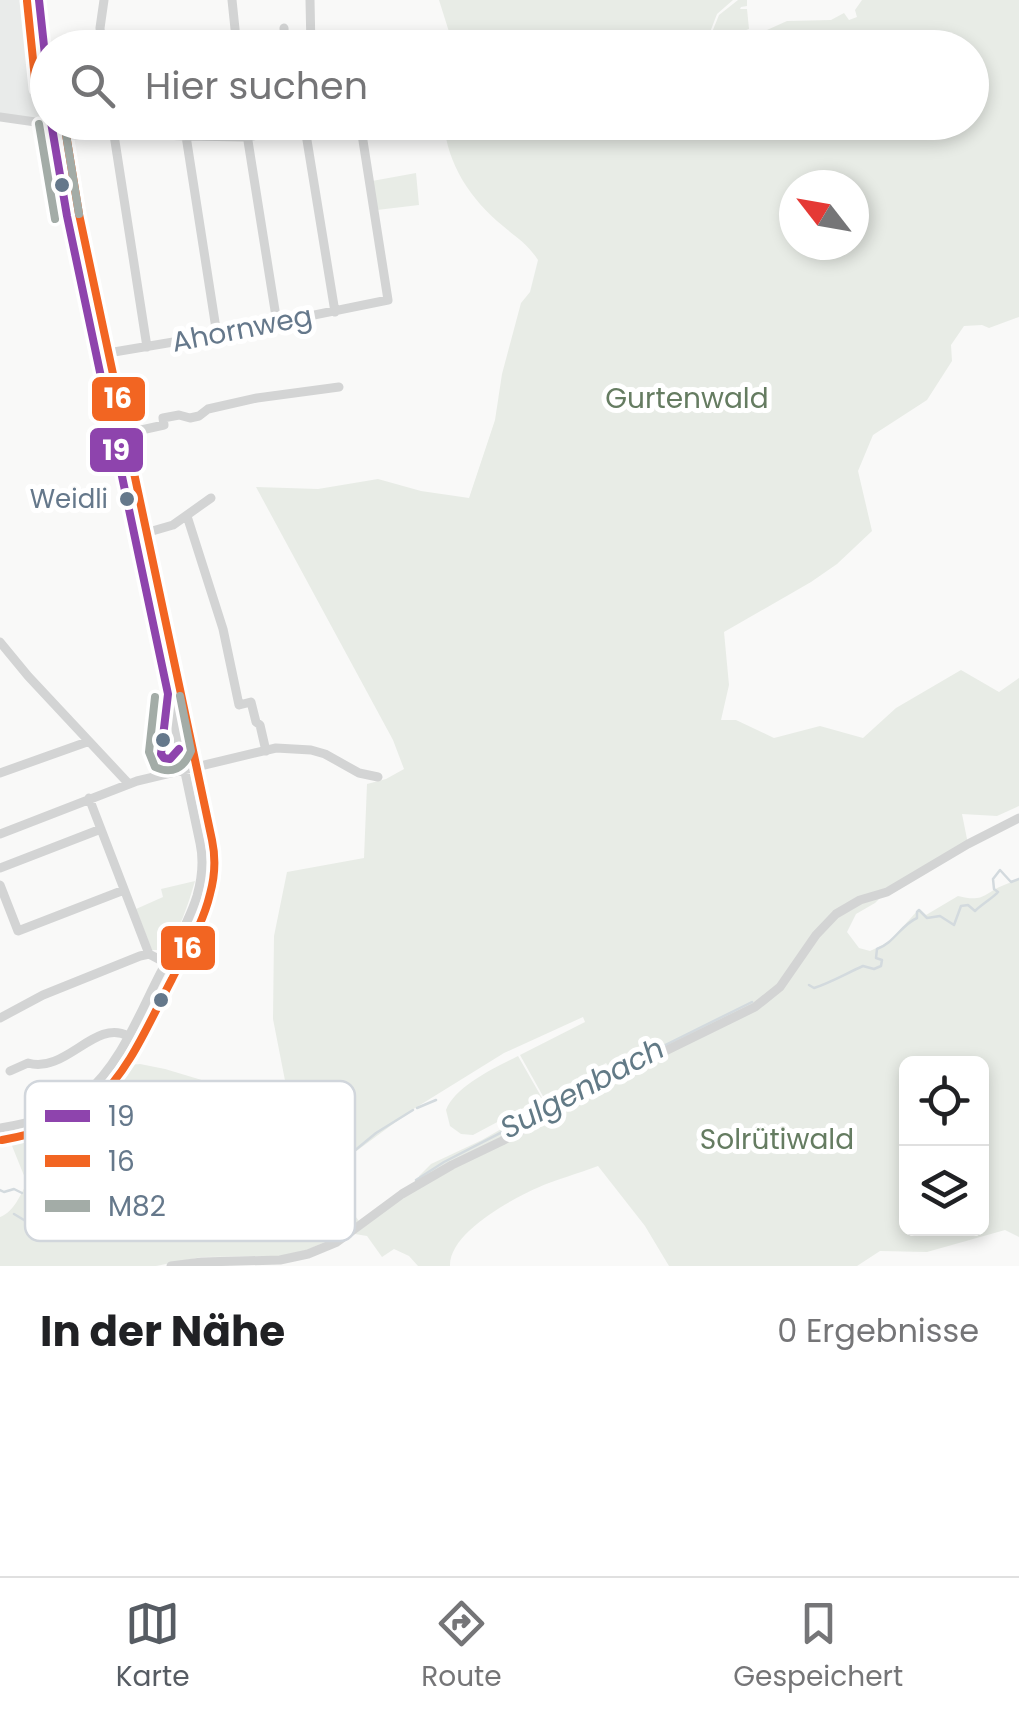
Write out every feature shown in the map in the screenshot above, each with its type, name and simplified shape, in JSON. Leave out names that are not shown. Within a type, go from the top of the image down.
[{"type":"street","points":[[39,0],[42,30]]},
{"type":"street","points":[[100,30],[104,0]]},
{"type":"street","points":[[232,0],[234,30]]},
{"type":"street","points":[[310,0],[311,30]]},
{"type":"street","points":[[0,117],[30,121]]},
{"type":"street","points":[[54,140],[66,216],[202,852],[194,904],[128,1036],[98,1081]]},
{"type":"street","points":[[114,140],[147,347]]},
{"type":"street","points":[[187,140],[217,334]]},
{"type":"street","points":[[246,140],[277,323]]},
{"type":"street","points":[[313,140],[336,312]]},
{"type":"street","name":"Ahornweg","points":[[96,356],[388,300],[363,140]]},
{"type":"street","points":[[114,436],[164,425],[163,418],[190,418],[208,409],[257,398],[339,388]]},
{"type":"street","points":[[135,536],[168,527],[211,498]]},
{"type":"street","points":[[187,516],[223,629],[239,704],[251,702],[266,751]]},
{"type":"street","points":[[0,642],[128,783]]},
{"type":"street","points":[[0,772],[87,742]]},
{"type":"street","points":[[0,834],[128,783],[266,751],[311,750],[359,773],[378,776]]},
{"type":"street","points":[[89,798],[148,954],[166,963]]},
{"type":"street","points":[[355,1228],[402,1194],[452,1166],[672,1047],[755,1007],[780,987],[816,935],[836,914],[860,900],[887,892],[1019,818]]},
{"type":"street","points":[[0,868],[101,830]]},
{"type":"street","points":[[0,885],[18,931],[124,890]]},
{"type":"street","points":[[0,1018],[43,996],[148,954]]},
{"type":"street","points":[[10,1071],[28,1063],[40,1066],[110,1030],[128,1036]]},
{"type":"street","points":[[0,1128],[25,1123]]},
{"type":"street","points":[[171,1266],[280,1260],[308,1254],[337,1241]]},
{"type":"shaded area","points":[[0,0],[39,0],[42,30],[30,30],[30,120],[0,117]]},
{"type":"green space","points":[[439,0],[733,0],[717,14],[711,30],[448,30]]},
{"type":"green space","points":[[738,0],[747,0],[747,6],[740,9],[747,9],[749,29],[713,30],[719,15]]},
{"type":"green space","name":"Gurtenwald","points":[[862,0],[1019,0],[1019,317],[989,328],[964,326],[951,345],[952,361],[927,400],[873,435],[858,471],[872,531],[811,582],[724,632],[729,685],[721,720],[736,720],[774,738],[820,726],[863,738],[896,708],[961,670],[999,692],[1019,678],[1019,806],[997,816],[962,814],[968,844],[887,891],[856,914],[847,932],[859,948],[870,951],[889,942],[919,909],[926,915],[958,896],[979,898],[1019,879],[1019,1237],[1005,1230],[989,1235],[989,1056],[899,1056],[899,1236],[984,1236],[927,1252],[880,1251],[857,1266],[669,1266],[645,1226],[598,1166],[525,1193],[497,1209],[459,1242],[450,1266],[418,1266],[394,1249],[382,1257],[367,1236],[355,1234],[421,1183],[419,1176],[431,1164],[482,1140],[609,1067],[606,1063],[544,1098],[520,1055],[585,1022],[583,1017],[504,1053],[412,1110],[355,1152],[355,1081],[285,1081],[273,1019],[274,936],[287,872],[364,858],[367,784],[404,769],[393,740],[256,487],[318,489],[378,479],[469,498],[495,420],[502,374],[521,303],[530,292],[538,260],[471,193],[447,140],[989,140],[989,30],[767,30],[787,21],[831,20],[844,13],[849,20],[857,17],[855,10]]},
{"type":"green space","points":[[416,173],[419,205],[377,210],[372,181]]},
{"type":"green space","points":[[195,881],[170,943],[164,950],[152,950],[136,909],[163,897],[161,889]]},
{"type":"green space","points":[[518,1056],[542,1098],[473,1135],[461,1134],[450,1126],[446,1110],[458,1093]]},
{"type":"green space","name":"Gurtenwald","points":[[140,1064],[205,1081],[105,1081],[117,1066]]},
{"type":"green space","name":"Gurtenwald","points":[[25,1127],[25,1178],[6,1131]]},
{"type":"green space","name":"Gurtenwald","points":[[25,1186],[25,1241],[327,1241],[280,1256],[202,1257],[156,1266],[0,1266],[0,1217]]},
{"type":"waterway","name":"Sulgenbach","points":[[809,985],[814,988],[863,966],[881,966],[882,960],[876,958],[877,949],[917,918],[919,910],[927,918],[940,916],[954,925],[961,906],[968,905],[975,911],[998,892],[993,879],[1000,870],[1011,882],[1019,879]]},
{"type":"waterway","name":"Sulgenbach","points":[[416,1180],[598,1076],[752,1002]]},
{"type":"waterway","points":[[417,1108],[436,1100]]},
{"type":"waterway","points":[[355,1150],[413,1110]]},
{"type":"waterway","name":"Sulgenbach","points":[[0,1190],[22,1193]]},
{"type":"waterway","points":[[14,1214],[25,1221]]},
{"type":"transit line","name":"19","points":[[39,0],[42,30]]},
{"type":"transit line","name":"16","points":[[27,1],[30,30]]},
{"type":"transit line","name":"M82","points":[[42,140],[55,219]]},
{"type":"transit line","name":"19","points":[[54,140],[168,694],[161,754],[170,759],[179,749]]},
{"type":"transit line","name":"16","points":[[67,140],[79,214],[214,854],[213,881],[199,927],[138,1044],[114,1081]]},
{"type":"transit line","name":"M82","points":[[67,140],[79,214]]},
{"type":"transit line","name":"M82","points":[[155,697],[149,752],[155,767],[172,770],[181,766],[191,751],[180,696]]},
{"type":"transit line","name":"16","points":[[2,1140],[25,1134]]},
{"type":"place","name":"Weidli","points":[[127,499]]},
{"type":"park label","name":"Solrütiwald","points":[[777,1139]]}]
